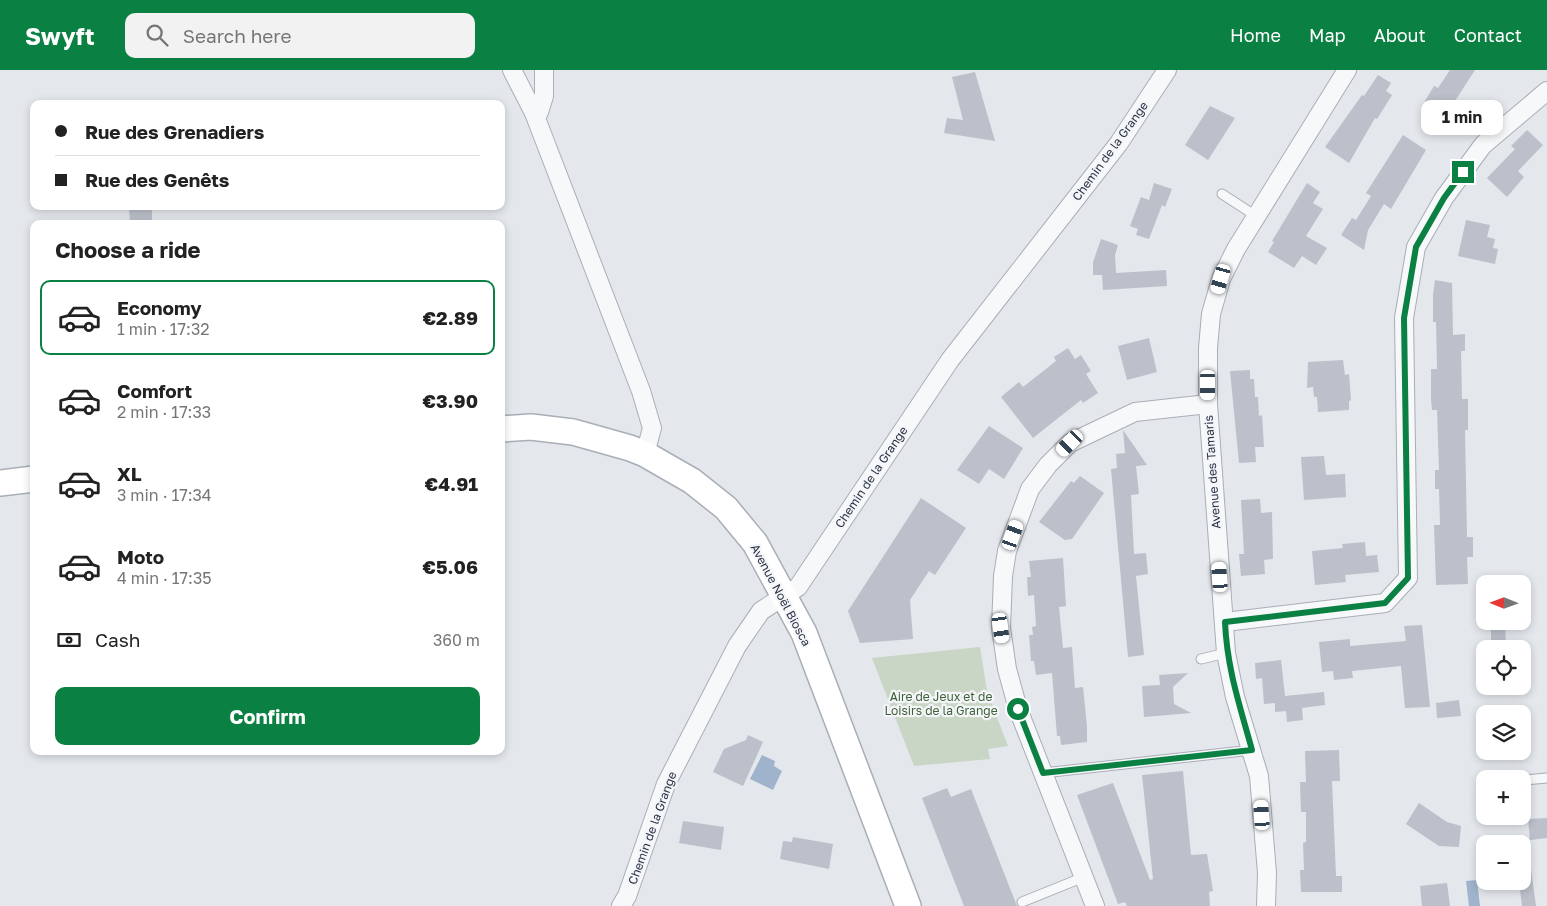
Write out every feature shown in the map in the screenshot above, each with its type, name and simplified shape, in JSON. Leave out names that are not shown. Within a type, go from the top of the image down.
[{"type":"main road","name":"Avenue Noël Biosca","points":[[505,429],[531,428],[573,432],[645,454],[692,482],[726,508],[755,543],[804,633],[908,906]]},
{"type":"main road","points":[[0,483],[30,479]]},
{"type":"street","points":[[512,70],[534,113],[641,391],[652,428],[645,454]]},
{"type":"street","points":[[534,113],[538,112],[544,96],[544,70]]},
{"type":"street","name":"Chemin de la Grange","points":[[621,906],[627,896],[666,784],[737,646],[761,611],[798,587],[950,360],[1119,143],[1167,70]]},
{"type":"street","name":"Avenue des Tamaris","points":[[1266,906],[1267,873],[1260,776],[1235,697],[1226,653],[1208,404],[1208,348],[1211,314],[1221,279],[1256,216],[1347,70]]},
{"type":"street","points":[[1225,622],[1385,603],[1408,578],[1404,318],[1416,247],[1444,198],[1483,145],[1547,91]]},
{"type":"street","points":[[1095,906],[1018,709],[1007,669],[1001,628],[1003,576],[1007,551],[1030,489],[1048,465],[1070,443],[1135,412],[1208,404]]},
{"type":"lane","points":[[1222,194],[1256,216]]},
{"type":"lane","points":[[1201,659],[1226,653]]},
{"type":"lane","points":[[1043,773],[1252,750]]},
{"type":"lane","points":[[1531,779],[1547,778]]},
{"type":"lane","points":[[1022,902],[1084,877]]},
{"type":"green space","name":"Aire de Jeux et de Loisirs de la Grange","points":[[980,647],[987,691],[1008,746],[988,749],[990,759],[914,766],[872,658]]},
{"type":"water","points":[[762,755],[775,761],[774,766],[782,771],[773,790],[750,779]]},
{"type":"water","points":[[1476,880],[1476,890],[1478,890],[1480,906],[1469,906],[1466,881]]},
{"type":"building","points":[[1450,70],[1475,70],[1446,115],[1449,129],[1432,133],[1425,101],[1434,86],[1438,88]]},
{"type":"building","points":[[975,72],[995,141],[944,133],[947,118],[963,120],[952,77]]},
{"type":"building","points":[[1378,75],[1391,83],[1386,91],[1392,95],[1377,119],[1375,118],[1349,163],[1325,147]]},
{"type":"building","points":[[1210,106],[1235,118],[1208,160],[1185,145]]},
{"type":"building","points":[[1527,130],[1543,145],[1518,171],[1524,177],[1507,197],[1487,178],[1515,149],[1511,146]]},
{"type":"building","points":[[1403,135],[1426,150],[1391,209],[1384,204],[1368,230],[1364,250],[1341,235],[1352,218],[1356,220],[1371,196],[1366,193]]},
{"type":"building","points":[[1154,183],[1172,189],[1165,207],[1162,205],[1149,239],[1136,235],[1138,229],[1130,226],[1141,197],[1149,200]]},
{"type":"building","points":[[1307,183],[1320,192],[1313,203],[1323,209],[1306,236],[1327,248],[1316,265],[1302,256],[1294,268],[1268,252],[1274,242],[1272,241]]},
{"type":"building","points":[[129,210],[152,210],[152,220],[130,220]]},
{"type":"building","points":[[1466,220],[1490,225],[1487,237],[1495,239],[1493,248],[1498,249],[1495,264],[1458,256]]},
{"type":"building","points":[[1101,239],[1118,245],[1115,255],[1116,273],[1166,270],[1167,286],[1103,290],[1102,275],[1093,275],[1093,262]]},
{"type":"building","points":[[1435,280],[1452,283],[1453,335],[1465,334],[1465,351],[1461,351],[1462,399],[1468,399],[1468,430],[1465,430],[1467,537],[1473,537],[1473,557],[1467,557],[1468,584],[1436,585],[1434,525],[1440,525],[1439,489],[1435,489],[1435,470],[1439,470],[1437,410],[1432,410],[1431,400],[1431,369],[1437,369],[1436,322],[1433,322]]},
{"type":"building","points":[[1149,338],[1157,372],[1127,380],[1118,346]]},
{"type":"building","points":[[1068,348],[1075,359],[1081,355],[1091,371],[1086,374],[1098,393],[1083,403],[1081,400],[1033,438],[1001,397],[1019,382],[1023,387],[1056,361],[1054,357]]},
{"type":"building","points":[[1343,360],[1345,375],[1349,374],[1351,400],[1349,401],[1349,410],[1318,412],[1317,397],[1314,397],[1313,387],[1307,388],[1308,362]]},
{"type":"building","points":[[1250,370],[1250,379],[1254,379],[1255,397],[1258,397],[1259,416],[1262,415],[1264,447],[1255,447],[1256,462],[1239,463],[1230,371]]},
{"type":"building","points":[[989,426],[1023,448],[1004,479],[989,469],[979,484],[957,470]]},
{"type":"building","points":[[1123,430],[1147,465],[1136,466],[1139,494],[1131,495],[1134,554],[1146,553],[1148,574],[1136,576],[1144,655],[1128,657],[1111,469],[1117,468],[1116,454],[1125,453]]},
{"type":"building","points":[[1324,456],[1326,475],[1345,474],[1346,497],[1304,500],[1301,457]]},
{"type":"building","points":[[1080,476],[1104,493],[1072,539],[1065,540],[1039,522],[1071,481],[1074,483]]},
{"type":"building","points":[[921,498],[966,528],[935,575],[929,571],[910,600],[913,639],[860,643],[848,611]]},
{"type":"building","points":[[1260,499],[1261,513],[1272,512],[1273,559],[1264,560],[1265,574],[1241,576],[1239,554],[1244,554],[1241,500]]},
{"type":"building","points":[[1365,542],[1366,556],[1377,555],[1379,572],[1345,575],[1346,582],[1315,585],[1312,551],[1343,548],[1342,544]]},
{"type":"building","points":[[1063,558],[1066,606],[1059,607],[1063,648],[1072,647],[1075,688],[1083,687],[1087,742],[1061,745],[1060,736],[1057,736],[1052,673],[1036,675],[1034,661],[1031,661],[1029,635],[1033,635],[1032,627],[1036,626],[1034,595],[1028,596],[1027,577],[1031,577],[1029,561]]},
{"type":"building","points":[[1422,625],[1430,707],[1405,708],[1401,666],[1352,671],[1353,678],[1334,680],[1333,671],[1322,672],[1319,642],[1350,639],[1350,646],[1406,641],[1404,626]]},
{"type":"building","points":[[1491,630],[1505,630],[1506,640],[1491,640]]},
{"type":"building","points":[[1281,660],[1285,696],[1324,692],[1325,705],[1302,708],[1303,720],[1287,722],[1286,711],[1275,712],[1275,703],[1264,704],[1262,678],[1256,679],[1255,663]]},
{"type":"building","points":[[1188,673],[1173,687],[1174,704],[1191,713],[1144,717],[1142,686],[1160,685],[1159,675]]},
{"type":"building","points":[[1459,700],[1461,716],[1437,718],[1436,703]]},
{"type":"building","points":[[748,735],[763,742],[743,786],[713,772],[724,749],[746,740]]},
{"type":"building","points":[[1339,750],[1340,781],[1332,781],[1336,876],[1342,876],[1342,892],[1301,892],[1300,870],[1304,870],[1303,843],[1306,842],[1306,812],[1301,812],[1300,782],[1306,782],[1305,751]]},
{"type":"building","points":[[1183,771],[1191,855],[1207,854],[1213,891],[1209,892],[1210,906],[1127,906],[1125,902],[1118,904],[1077,795],[1113,783],[1150,880],[1153,879],[1142,775]]},
{"type":"building","points":[[947,788],[951,797],[971,789],[1017,906],[964,906],[922,798]]},
{"type":"building","points":[[1419,803],[1447,822],[1461,826],[1459,847],[1439,846],[1406,824]]},
{"type":"building","points":[[1547,818],[1547,838],[1531,840],[1529,825],[1531,825],[1531,819]]},
{"type":"building","points":[[683,821],[724,827],[721,850],[679,843]]},
{"type":"building","points":[[793,837],[833,844],[829,869],[780,859],[783,841],[792,842]]},
{"type":"building","points":[[1531,869],[1536,906],[1522,906],[1520,890],[1531,890]]},
{"type":"building","points":[[1447,883],[1450,906],[1422,906],[1420,886]]},
{"type":"route","points":[[1018,709],[1043,773],[1252,750],[1235,697],[1226,653],[1225,622],[1385,603],[1408,578],[1404,318],[1416,247],[1444,198],[1463,172]]}]
